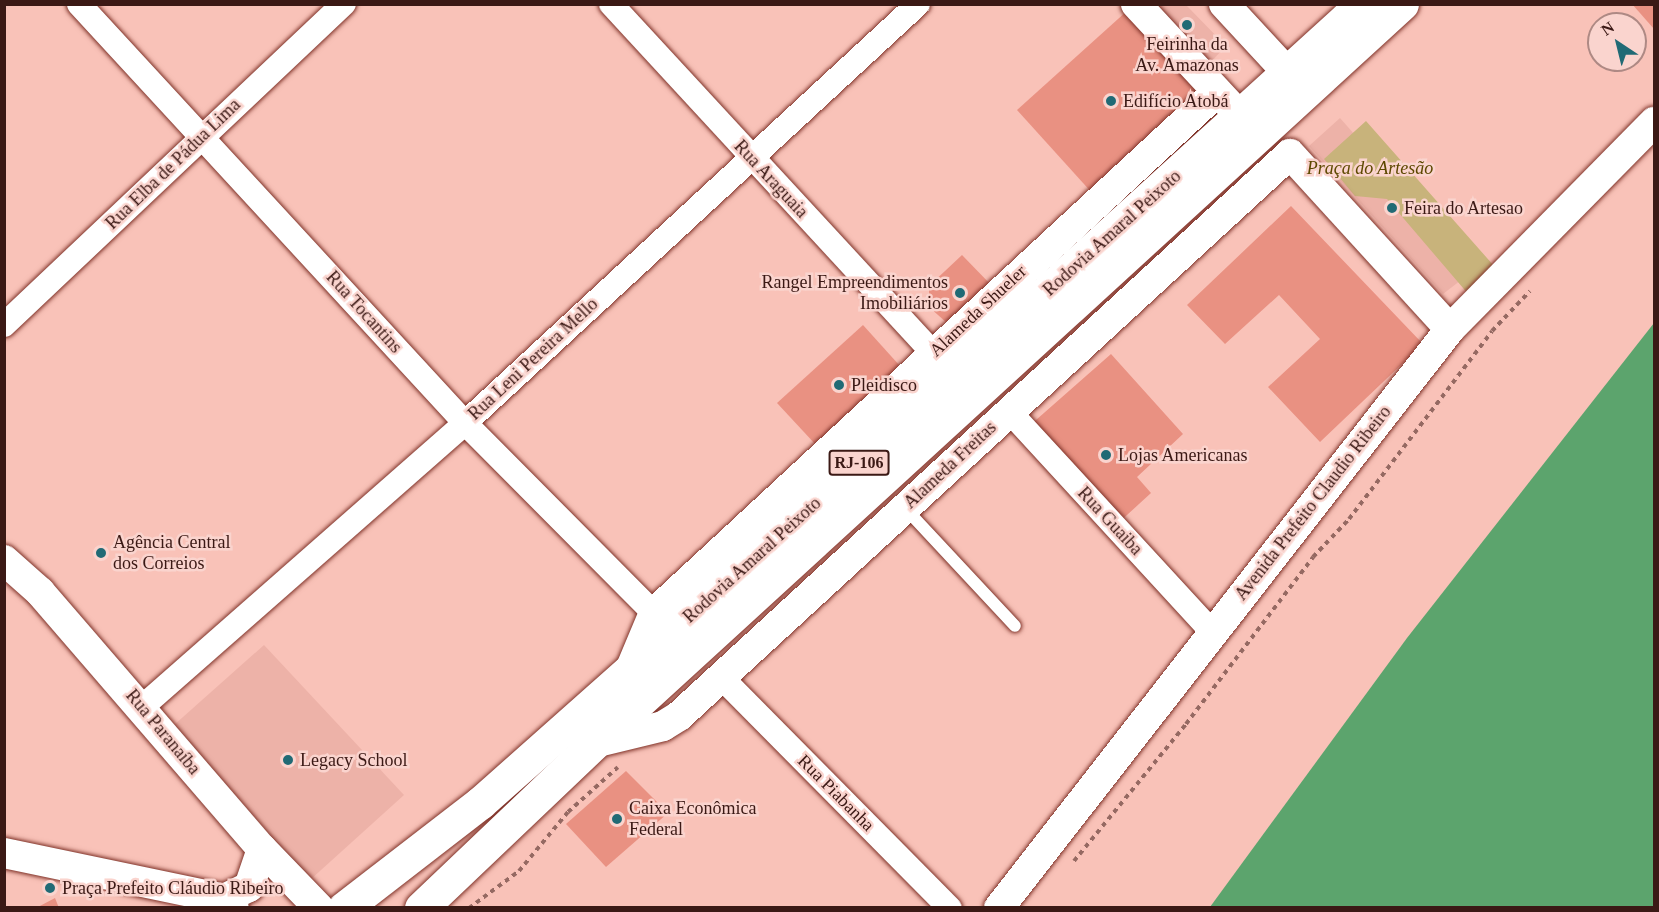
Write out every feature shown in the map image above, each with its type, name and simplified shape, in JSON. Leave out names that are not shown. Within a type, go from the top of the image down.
[{"type":"highway","name":"Rodovia Amaral Peixoto","points":[[344,908],[480,803],[630,670],[1362,4]]},
{"type":"highway","name":"Rodovia Amaral Peixoto","points":[[421,908],[594,743],[1402,4]]},
{"type":"street","name":"Rua Tocantins","points":[[79,4],[203,135],[465,423],[654,613]]},
{"type":"street","name":"Rua Elba de Pádua Lima","points":[[4,325],[344,4]]},
{"type":"street","name":"Rua Araguaia","points":[[611,4],[933,352]]},
{"type":"street","name":"Rua Leni Pereira Mello","points":[[142,707],[465,423],[751,156],[918,4]]},
{"type":"street","points":[[1136,4],[1240,116]]},
{"type":"street","points":[[1224,4],[1287,72]]},
{"type":"street","name":"Alameda Shueler","points":[[630,670],[654,613],[933,352],[1217,92]]},
{"type":"street","name":"Avenida Prefeito Claudio Ribeiro","points":[[999,908],[1450,329],[1654,122]]},
{"type":"street","name":"Alameda Freitas","points":[[594,743],[668,724],[722,678],[1290,154],[1450,329]]},
{"type":"street","name":"Rua Guaiba","points":[[1009,411],[1212,632]]},
{"type":"street","name":"Rua Paranaíba","points":[[4,560],[40,592],[142,707],[262,849],[319,908]]},
{"type":"street","name":"Rua Piabanha","points":[[722,678],[950,908]]},
{"type":"street","points":[[4,853],[229,903],[249,888],[262,849]]},
{"type":"lane","points":[[904,508],[1015,626]]},
{"type":"path","points":[[1068,869],[1186,724],[1313,557],[1349,519],[1492,331],[1533,288]]},
{"type":"shaded area","name":"Feirinha da Av. Amazonas","points":[[1148,5],[1186,5],[1226,46],[1206,67]]},
{"type":"shaded area","name":"Feira do Artesao","points":[[1340,118],[1474,270],[1443,294],[1309,146]]},
{"type":"shaded area","points":[[1654,323],[1654,907],[1210,907],[1407,638]]},
{"type":"shaded area","name":"Legacy School","points":[[264,645],[404,795],[310,880],[174,725]]},
{"type":"green space","name":"Praça do Artesão","points":[[1366,121],[1502,275],[1475,302],[1387,199],[1355,196],[1324,159]]},
{"type":"building","points":[[1632,4],[1654,4],[1654,29],[1647,21],[1647,12],[1639,12]]},
{"type":"building","name":"Edifício Atobá","points":[[1128,10],[1204,93],[1093,194],[1017,110]]},
{"type":"building","points":[[1291,206],[1423,344],[1320,442],[1268,387],[1320,339],[1279,295],[1225,344],[1187,305]]},
{"type":"building","name":"Rangel Empreendimentos Imobiliários","points":[[962,255],[995,289],[947,323],[929,307],[929,286]]},
{"type":"building","name":"Pleidisco","points":[[863,325],[900,366],[816,445],[777,403]]},
{"type":"building","name":"Lojas Americanas","points":[[1111,354],[1183,434],[1137,477],[1151,493],[1115,526],[1028,427]]},
{"type":"building","name":"Caixa Econômica Federal","points":[[626,771],[668,813],[606,867],[566,824]]},
{"type":"building","points":[[55,898],[59,908],[36,908]]},
{"type":"place","name":"Feirinha da Av. Amazonas","points":[[1187,25]]},
{"type":"place","name":"Edifício Atobá","points":[[1111,101]]},
{"type":"place","name":"Feira do Artesao","points":[[1392,208]]},
{"type":"place","name":"Rangel Empreendimentos Imobiliários","points":[[960,293]]},
{"type":"place","name":"Pleidisco","points":[[839,385]]},
{"type":"place","name":"Lojas Americanas","points":[[1106,455]]},
{"type":"place","name":"Agência Central dos Correios","points":[[101,553]]},
{"type":"place","name":"Legacy School","points":[[288,760]]},
{"type":"place","name":"Caixa Econômica Federal","points":[[617,819]]},
{"type":"place","name":"Praça Prefeito Cláudio Ribeiro","points":[[50,888]]}]
